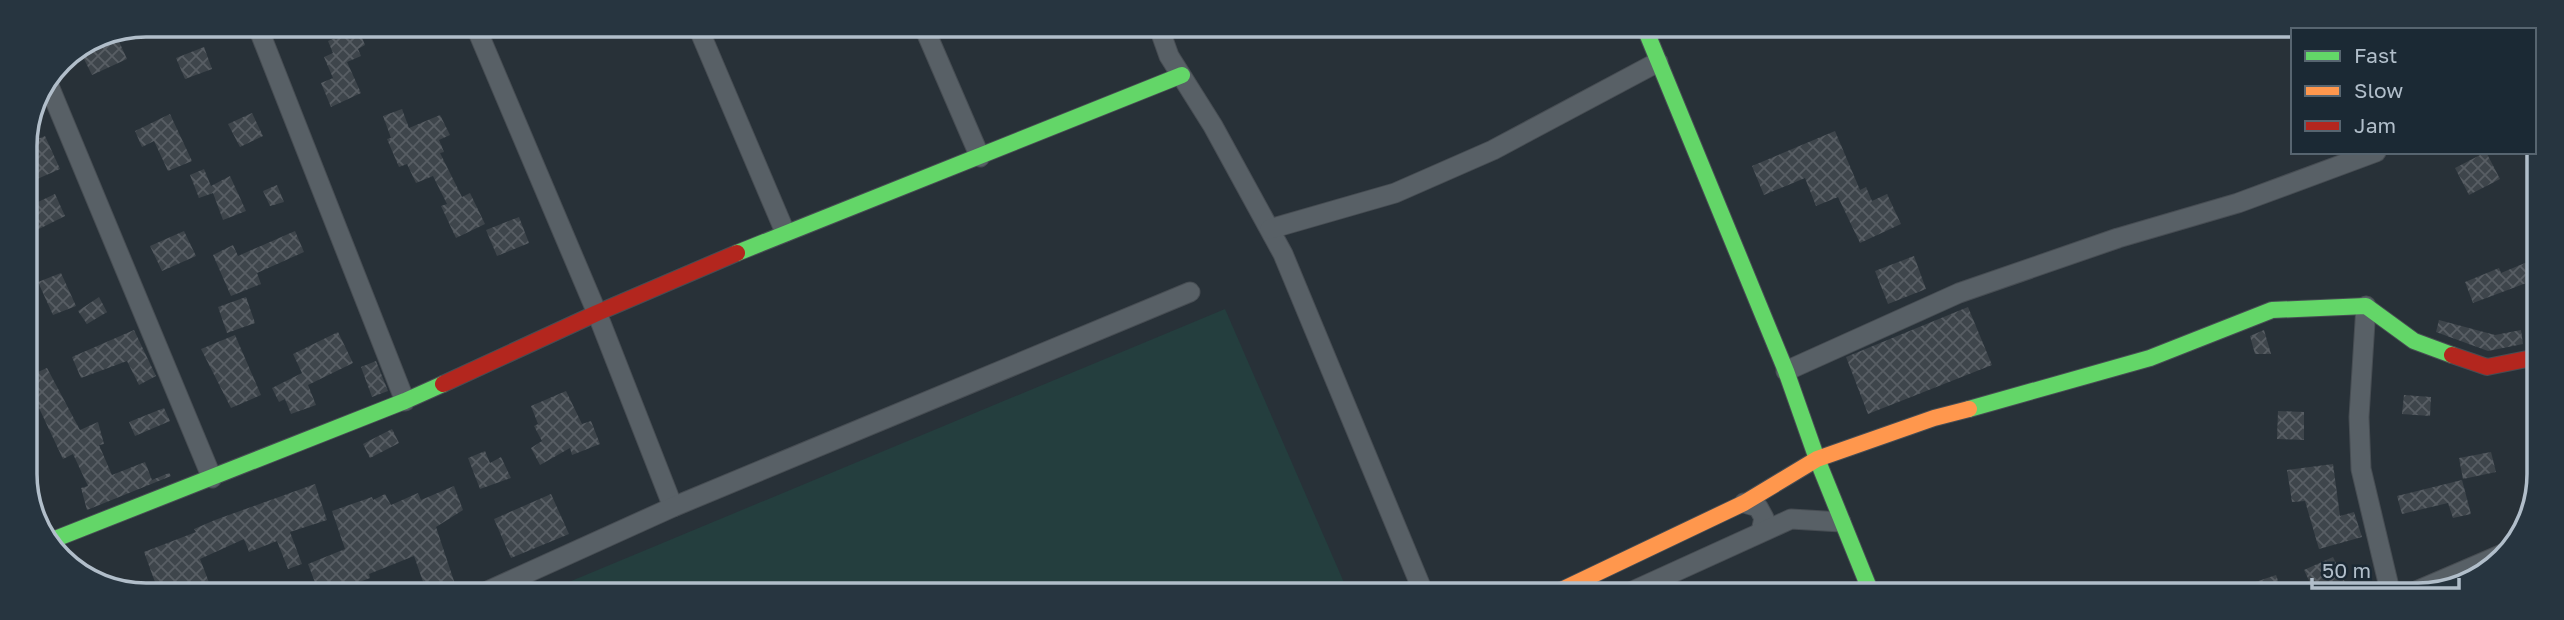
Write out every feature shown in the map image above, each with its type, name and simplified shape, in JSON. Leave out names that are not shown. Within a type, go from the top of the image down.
[{"type":"street","points":[[262,37],[405,401]]},
{"type":"street","points":[[480,37],[597,313],[673,507]]},
{"type":"street","points":[[702,37],[785,232]]},
{"type":"street","points":[[928,37],[980,157]]},
{"type":"street","points":[[1162,37],[1169,55],[1283,254],[1419,583]]},
{"type":"street","points":[[1648,37],[1786,371],[1841,522],[1867,583]]},
{"type":"street","points":[[1270,229],[1395,194],[1493,150],[1658,62]]},
{"type":"street","points":[[58,538],[405,401],[597,313],[785,232],[1182,75]]},
{"type":"street","points":[[52,92],[212,478]]},
{"type":"street","points":[[1786,371],[1959,293],[2118,238],[2238,203],[2371,154]]},
{"type":"street","points":[[505,583],[673,507],[1190,292]]},
{"type":"street","points":[[1576,583],[1744,503],[1817,459],[1934,418],[2011,399],[2150,358],[2272,310],[2366,306],[2414,341],[2487,367],[2527,359]]},
{"type":"street","points":[[2366,306],[2359,417],[2361,469],[2388,583]]},
{"type":"street","points":[[1744,503],[1758,507],[1764,518],[1761,531]]},
{"type":"street","points":[[1648,583],[1791,519],[1841,522]]},
{"type":"street","points":[[2441,580],[2481,563]]},
{"type":"green space","points":[[1225,309],[1344,583],[566,583]]},
{"type":"building","points":[[337,37],[362,37],[365,45],[358,49],[361,56],[347,62],[361,93],[331,107],[321,83],[333,78],[324,57],[333,53],[328,41]]},
{"type":"building","points":[[119,41],[127,59],[92,75],[83,57],[91,51]]},
{"type":"building","points":[[204,47],[212,69],[185,79],[176,58]]},
{"type":"building","points":[[402,109],[409,128],[440,115],[450,135],[439,140],[444,152],[440,153],[462,197],[470,193],[485,224],[456,238],[441,206],[447,204],[433,176],[416,183],[407,164],[399,167],[387,139],[391,138],[383,116]]},
{"type":"building","points":[[252,113],[263,136],[240,147],[228,124]]},
{"type":"building","points":[[170,114],[192,161],[168,171],[154,141],[142,147],[135,131]]},
{"type":"building","points":[[1835,131],[1860,190],[1866,187],[1872,201],[1887,194],[1901,224],[1860,243],[1838,197],[1816,206],[1805,178],[1764,195],[1752,166]]},
{"type":"building","points":[[45,136],[60,169],[37,179],[37,139]]},
{"type":"building","points":[[2487,154],[2500,179],[2469,195],[2455,168]]},
{"type":"building","points":[[204,169],[211,186],[230,176],[246,211],[223,220],[213,193],[199,198],[190,175]]},
{"type":"building","points":[[277,185],[284,202],[270,206],[263,191]]},
{"type":"building","points":[[55,194],[65,216],[37,230],[37,202]]},
{"type":"building","points":[[519,217],[529,243],[497,256],[486,230]]},
{"type":"building","points":[[184,231],[196,256],[162,271],[150,246]]},
{"type":"building","points":[[295,231],[304,252],[257,273],[261,284],[231,296],[213,255],[233,245],[238,256]]},
{"type":"building","points":[[1914,256],[1926,289],[1888,304],[1875,271]]},
{"type":"building","points":[[2527,262],[2527,283],[2473,303],[2465,282],[2499,268],[2501,273]]},
{"type":"building","points":[[61,273],[76,306],[53,315],[38,282]]},
{"type":"building","points":[[99,297],[107,312],[87,324],[78,311]]},
{"type":"building","points":[[246,297],[255,323],[227,333],[218,307]]},
{"type":"building","points":[[1968,307],[1992,365],[1868,414],[1846,357]]},
{"type":"building","points":[[2439,320],[2495,335],[2521,330],[2523,344],[2488,351],[2436,332]]},
{"type":"building","points":[[134,330],[156,376],[139,385],[127,361],[81,378],[72,357]]},
{"type":"building","points":[[2264,330],[2271,354],[2255,354],[2250,336]]},
{"type":"building","points":[[338,332],[353,363],[308,385],[316,405],[291,414],[285,399],[279,402],[272,388],[302,373],[293,354]]},
{"type":"building","points":[[235,335],[261,395],[231,408],[201,349]]},
{"type":"building","points":[[376,361],[388,391],[372,397],[361,367]]},
{"type":"building","points":[[47,368],[80,430],[98,422],[104,444],[99,445],[112,475],[145,462],[152,480],[169,473],[171,476],[87,510],[81,488],[88,486],[73,454],[63,459],[39,408],[37,409],[37,372]]},
{"type":"building","points":[[566,391],[582,424],[591,421],[600,444],[572,455],[570,448],[540,465],[531,448],[542,441],[534,426],[538,424],[531,406]]},
{"type":"building","points":[[2404,395],[2431,397],[2430,416],[2402,414]]},
{"type":"building","points":[[164,408],[170,421],[135,436],[129,422]]},
{"type":"building","points":[[2278,411],[2304,412],[2304,440],[2277,439]]},
{"type":"building","points":[[392,429],[399,443],[370,458],[363,444]]},
{"type":"building","points":[[485,451],[490,463],[501,457],[511,478],[480,489],[468,458]]},
{"type":"building","points":[[2491,452],[2496,472],[2463,479],[2459,458]]},
{"type":"building","points":[[2333,464],[2340,516],[2354,512],[2362,537],[2319,549],[2305,501],[2292,502],[2287,470]]},
{"type":"building","points":[[2462,480],[2471,514],[2453,518],[2448,503],[2402,514],[2397,496]]},
{"type":"building","points":[[315,484],[327,520],[290,532],[302,564],[288,569],[277,541],[249,552],[244,539],[200,559],[209,583],[155,583],[144,552],[196,532],[194,529]]},
{"type":"building","points":[[454,486],[463,510],[436,527],[455,583],[423,583],[414,556],[369,574],[370,578],[357,583],[315,583],[308,564],[345,549],[332,511],[385,494],[391,505],[418,493],[421,500]]},
{"type":"building","points":[[551,494],[569,534],[511,558],[494,519]]},
{"type":"building","points":[[2333,557],[2345,583],[2310,583],[2304,570]]},
{"type":"building","points":[[2276,575],[2279,583],[2252,583]]},
{"type":"traffic: fast","points":[[1649,37],[1786,371],[1817,459],[1867,583]]},
{"type":"traffic: fast","points":[[737,253],[1182,75]]},
{"type":"traffic: fast","points":[[1969,409],[2150,358],[2272,310],[2366,306],[2414,341],[2452,355]]},
{"type":"traffic: fast","points":[[58,538],[443,384]]},
{"type":"traffic: slow","points":[[1576,583],[1744,503],[1817,459],[1934,418],[1969,409]]},
{"type":"traffic: jam","points":[[443,384],[597,313],[737,253]]},
{"type":"traffic: jam","points":[[2452,355],[2487,367],[2527,359]]}]
